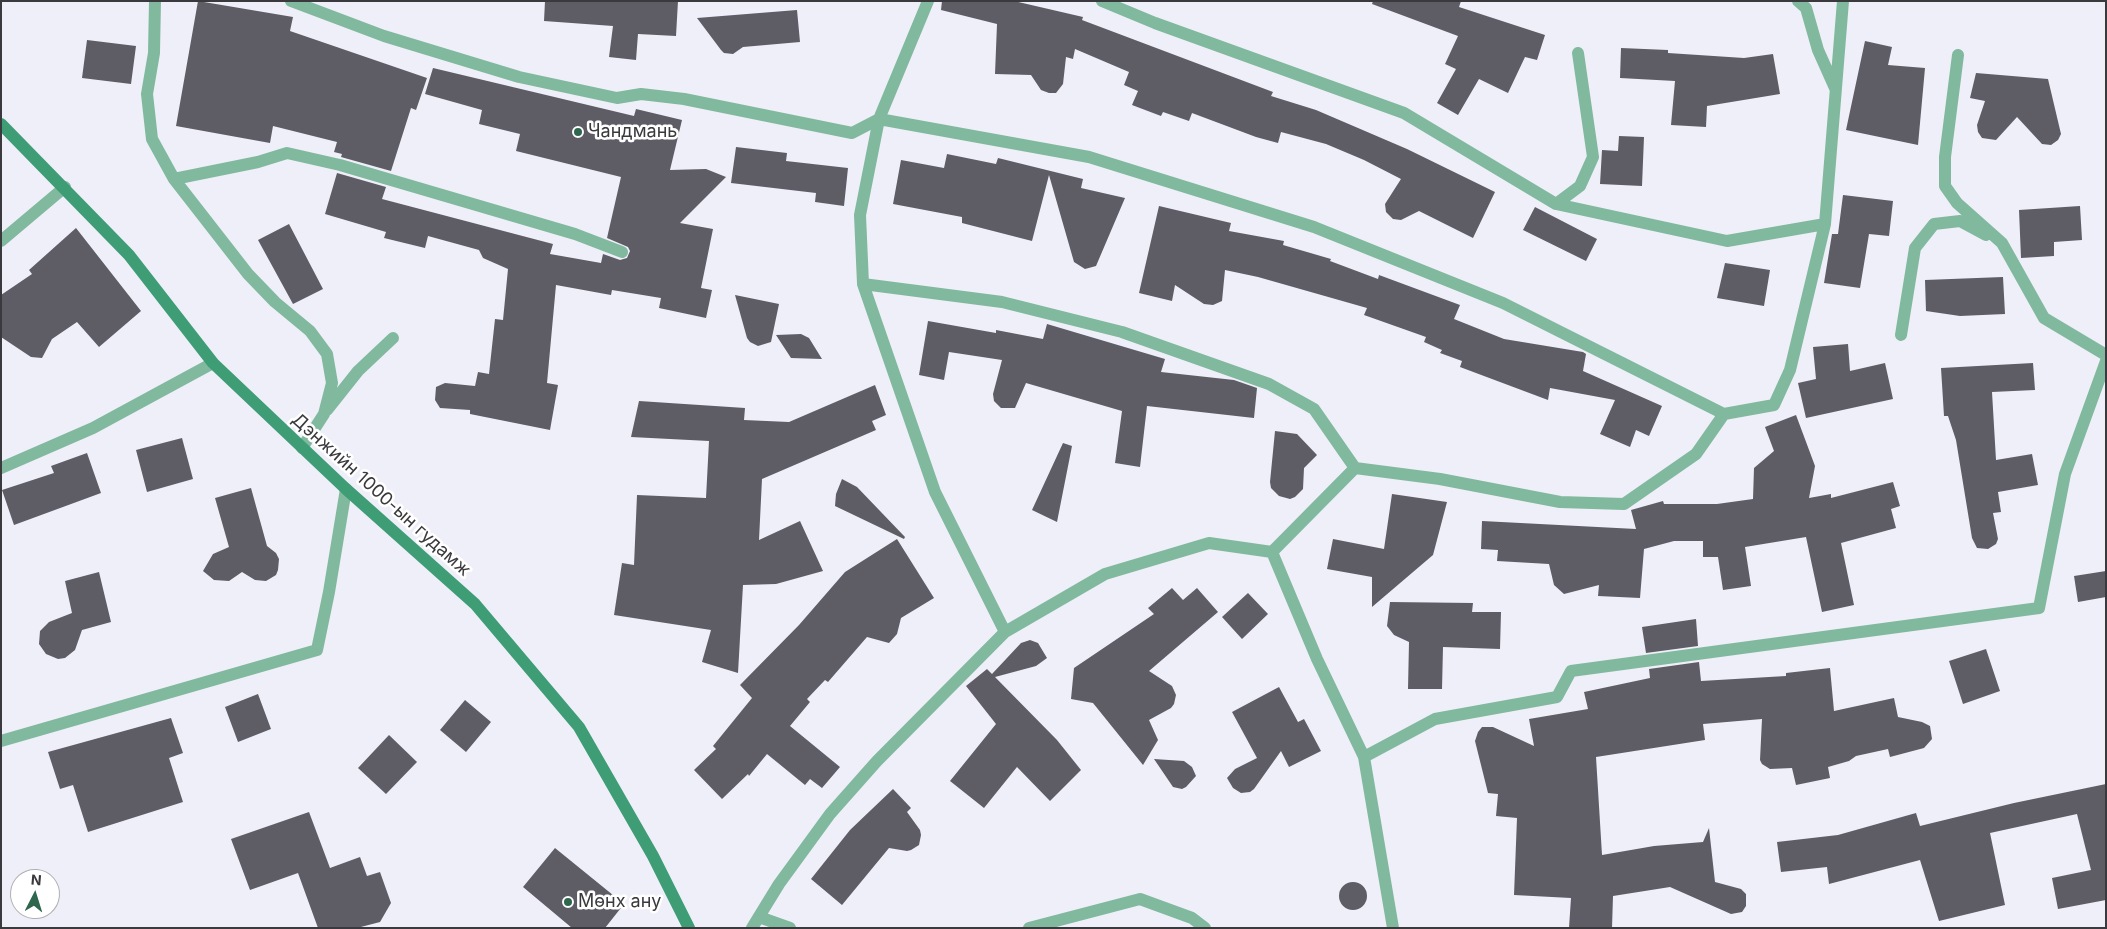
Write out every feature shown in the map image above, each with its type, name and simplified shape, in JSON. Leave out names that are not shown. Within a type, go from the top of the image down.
[{"type":"main road","name":"Дэнжийн 1000-ын гудамж","points":[[1,124],[129,255],[213,363],[346,489],[474,604],[579,727],[653,856],[689,928]]},
{"type":"street","points":[[162,1],[155,7],[154,53],[147,94],[152,139],[174,179],[248,274],[275,302],[310,330],[327,354],[332,383],[324,414]]},
{"type":"street","points":[[291,1],[384,36],[518,77],[617,98],[641,94],[684,99],[852,133],[879,119],[1090,157],[1314,227],[1503,303],[1724,414],[1774,405],[1790,370],[1825,224],[1833,105],[1836,91],[1843,1]]},
{"type":"street","points":[[928,1],[879,119],[860,215],[864,284],[935,492],[1005,632]]},
{"type":"street","points":[[1102,1],[1155,23],[1404,113],[1556,204],[1727,241],[1825,224]]},
{"type":"street","points":[[1803,4],[1818,50],[1836,91]]},
{"type":"street","points":[[1556,204],[1580,186],[1594,157],[1578,53]]},
{"type":"street","points":[[1958,55],[1945,157],[1945,186],[1956,202],[2002,243],[2044,318],[2106,355]]},
{"type":"street","points":[[174,179],[258,162],[287,153],[340,165],[566,232],[622,252]]},
{"type":"street","points":[[1,241],[64,187]]},
{"type":"street","points":[[1901,335],[1915,248],[1934,224],[1960,221],[2002,243]]},
{"type":"street","points":[[864,284],[1002,302],[1122,332],[1269,384],[1314,409],[1354,468],[1440,479],[1560,502],[1624,504],[1696,454],[1724,414]]},
{"type":"street","points":[[302,448],[324,414],[358,371],[393,338]]},
{"type":"street","points":[[1364,757],[1435,719],[1557,697],[1571,670],[2039,608],[2065,474],[2106,361]]},
{"type":"street","points":[[1,468],[93,428],[213,363]]},
{"type":"street","points":[[1272,552],[1354,468]]},
{"type":"street","points":[[1,741],[317,650],[329,592],[346,489]]},
{"type":"street","points":[[790,928],[755,922],[779,884],[830,814],[877,761],[1005,632],[1105,574],[1209,542],[1272,552]]},
{"type":"street","points":[[1272,552],[1317,659],[1364,757],[1393,928]]},
{"type":"street","points":[[1029,928],[1140,899],[1192,918],[1205,928]]},
{"type":"building","points":[[198,1],[293,17],[290,31],[427,78],[416,110],[411,108],[391,171],[341,157],[342,154],[334,152],[337,142],[273,126],[270,143],[176,126]]},
{"type":"building","points":[[545,1],[678,1],[676,36],[638,34],[636,60],[609,57],[613,26],[544,21]]},
{"type":"building","points":[[942,1],[1014,1],[1083,17],[1082,20],[1273,92],[1271,96],[1316,110],[1407,149],[1495,192],[1473,238],[1419,211],[1401,220],[1393,219],[1386,212],[1385,204],[1401,179],[1364,160],[1326,144],[1281,132],[1278,143],[1256,137],[1192,113],[1189,121],[1163,112],[1161,116],[1132,105],[1138,91],[1124,85],[1129,72],[1075,49],[1073,59],[1066,57],[1063,84],[1056,93],[1041,90],[1031,75],[995,74],[997,24],[941,10]]},
{"type":"building","points":[[1373,1],[1461,1],[1459,7],[1545,35],[1537,60],[1525,57],[1508,93],[1479,79],[1458,115],[1437,103],[1456,69],[1445,64],[1458,36],[1372,4]]},
{"type":"building","points":[[797,10],[800,42],[743,47],[733,54],[724,53],[721,50],[697,18]]},
{"type":"building","points":[[87,40],[136,46],[131,84],[82,78]]},
{"type":"building","points":[[1865,41],[1892,47],[1888,65],[1925,68],[1918,145],[1846,130]]},
{"type":"building","points":[[1621,48],[1668,50],[1668,53],[1744,58],[1773,54],[1780,94],[1707,106],[1706,127],[1671,125],[1675,81],[1620,78]]},
{"type":"building","points":[[433,68],[634,116],[636,109],[682,120],[670,170],[706,169],[726,177],[680,223],[713,229],[701,288],[712,290],[706,318],[659,308],[661,298],[612,290],[611,295],[556,285],[547,383],[558,385],[550,430],[470,414],[470,410],[440,408],[435,400],[436,387],[445,383],[475,386],[478,372],[489,374],[495,319],[503,320],[508,269],[483,258],[479,250],[428,236],[425,248],[384,238],[386,232],[325,214],[337,173],[386,187],[382,199],[553,244],[550,254],[601,263],[603,254],[620,260],[627,258],[630,251],[628,247],[607,238],[621,177],[516,151],[520,134],[479,124],[482,110],[425,94]]},
{"type":"building","points":[[1976,73],[2048,79],[2061,134],[2058,140],[2051,145],[2042,144],[2017,117],[1996,140],[1982,138],[1978,132],[1977,125],[1985,101],[1970,98]]},
{"type":"building","points":[[1619,136],[1644,137],[1642,186],[1600,184],[1602,150],[1618,151]]},
{"type":"building","points":[[736,147],[787,153],[786,161],[848,168],[844,206],[815,202],[816,193],[731,183]]},
{"type":"building","points":[[947,154],[996,164],[998,158],[1083,179],[1081,188],[1125,198],[1096,266],[1085,269],[1074,262],[1049,175],[1032,241],[962,223],[962,217],[893,204],[901,160],[944,168]]},
{"type":"building","points":[[1843,195],[1893,201],[1889,236],[1869,234],[1860,288],[1824,283],[1832,234],[1838,234]]},
{"type":"building","points":[[1159,206],[1231,223],[1229,231],[1284,241],[1283,245],[1331,259],[1330,261],[1378,279],[1379,275],[1460,305],[1454,319],[1504,339],[1583,352],[1586,354],[1583,371],[1662,406],[1649,436],[1636,430],[1630,447],[1600,434],[1615,400],[1550,388],[1548,400],[1460,367],[1462,361],[1440,353],[1442,350],[1424,342],[1426,337],[1364,315],[1367,308],[1258,277],[1225,270],[1222,301],[1213,305],[1204,304],[1175,285],[1172,301],[1139,293]]},
{"type":"building","points":[[2080,206],[2082,240],[2054,242],[2054,256],[2021,258],[2019,210]]},
{"type":"building","points":[[1535,207],[1597,239],[1586,261],[1523,230]]},
{"type":"building","points":[[289,224],[323,289],[293,304],[258,240]]},
{"type":"building","points":[[76,228],[141,311],[99,347],[77,322],[52,339],[42,358],[31,357],[1,337],[1,295],[32,274],[29,270]]},
{"type":"building","points":[[1725,263],[1770,270],[1764,306],[1717,298]]},
{"type":"building","points":[[2003,277],[2005,314],[1960,316],[1926,311],[1925,280]]},
{"type":"building","points":[[735,295],[779,304],[771,342],[758,346],[750,342],[747,338]]},
{"type":"building","points":[[928,321],[996,333],[996,330],[1043,339],[1047,324],[1165,359],[1161,372],[1234,380],[1257,388],[1254,418],[1147,406],[1140,467],[1115,463],[1122,411],[1026,383],[1015,408],[1001,408],[994,401],[993,394],[1002,360],[949,352],[944,380],[919,375]]},
{"type":"building","points":[[801,334],[809,338],[822,359],[791,358],[776,335]]},
{"type":"building","points":[[1848,344],[1850,371],[1885,363],[1893,399],[1806,418],[1798,383],[1816,379],[1813,347]]},
{"type":"building","points":[[2033,363],[2035,390],[1992,392],[1996,460],[2032,454],[2038,485],[1998,492],[2001,512],[1993,513],[1998,539],[1996,544],[1988,549],[1977,548],[1972,538],[1956,440],[1948,416],[1944,416],[1941,368]]},
{"type":"building","points":[[875,385],[886,415],[872,421],[876,430],[762,479],[759,540],[800,521],[823,571],[776,584],[743,585],[738,673],[702,662],[711,630],[614,615],[622,563],[634,565],[637,495],[706,498],[709,441],[631,437],[639,401],[745,408],[744,420],[789,422]]},
{"type":"building","points":[[1796,415],[1815,466],[1809,498],[1831,494],[1831,498],[1893,482],[1900,506],[1891,509],[1896,528],[1841,543],[1854,605],[1822,612],[1806,537],[1745,547],[1751,586],[1723,590],[1718,557],[1703,557],[1703,541],[1674,541],[1644,549],[1640,598],[1598,596],[1599,585],[1564,594],[1554,585],[1549,564],[1497,561],[1498,550],[1481,549],[1482,521],[1636,529],[1631,510],[1663,501],[1664,504],[1717,504],[1753,499],[1754,468],[1774,451],[1765,427]]},
{"type":"building","points":[[1275,431],[1297,434],[1317,455],[1304,468],[1303,489],[1290,499],[1279,496],[1271,488]]},
{"type":"building","points":[[182,438],[193,479],[147,492],[136,450]]},
{"type":"building","points":[[1063,443],[1072,446],[1057,522],[1032,510]]},
{"type":"building","points":[[87,453],[101,493],[14,525],[2,490],[54,473],[51,466]]},
{"type":"building","points":[[842,479],[857,487],[905,537],[904,539],[835,506],[836,494]]},
{"type":"building","points":[[251,488],[267,546],[276,553],[279,559],[276,575],[266,581],[255,580],[242,572],[229,581],[214,580],[203,571],[213,554],[229,547],[215,498]]},
{"type":"building","points":[[1392,494],[1447,502],[1433,555],[1372,607],[1372,577],[1327,569],[1333,539],[1384,549]]},
{"type":"building","points":[[897,539],[934,598],[901,618],[897,634],[889,643],[867,637],[828,682],[825,680],[807,699],[810,702],[790,726],[840,767],[822,788],[810,779],[805,785],[767,754],[749,776],[748,774],[722,799],[694,770],[716,749],[713,746],[752,698],[740,685],[799,625],[845,572]]},
{"type":"building","points":[[2106,571],[2106,597],[2078,602],[2074,576]]},
{"type":"building","points":[[99,572],[111,622],[82,630],[75,650],[65,658],[58,659],[46,654],[39,644],[40,631],[49,622],[72,613],[65,581]]},
{"type":"building","points":[[1172,588],[1183,600],[1197,588],[1218,612],[1149,671],[1172,686],[1176,695],[1171,708],[1149,720],[1158,740],[1143,765],[1093,703],[1071,699],[1074,668],[1154,614],[1148,608]]},
{"type":"building","points":[[1248,593],[1268,614],[1242,639],[1222,617]]},
{"type":"building","points":[[1390,602],[1473,603],[1472,612],[1501,612],[1500,649],[1443,647],[1442,689],[1408,689],[1409,642],[1394,635],[1387,626]]},
{"type":"building","points":[[1696,619],[1698,646],[1646,653],[1642,627]]},
{"type":"building","points":[[1030,640],[1038,643],[1047,658],[1036,666],[995,677],[1057,740],[1081,770],[1050,801],[1017,767],[984,808],[950,781],[996,724],[966,686],[987,669],[992,674],[1021,643]]},
{"type":"building","points":[[1986,649],[2000,691],[1963,704],[1949,661]]},
{"type":"building","points":[[1699,662],[1701,681],[1786,676],[1786,673],[1830,668],[1834,711],[1894,698],[1898,717],[1922,722],[1930,726],[1932,739],[1924,748],[1890,757],[1888,749],[1856,756],[1849,761],[1828,767],[1830,778],[1796,785],[1792,768],[1770,769],[1762,764],[1760,760],[1762,719],[1703,724],[1705,740],[1596,757],[1602,855],[1654,846],[1703,842],[1709,828],[1715,882],[1741,889],[1746,894],[1746,906],[1742,912],[1731,914],[1670,887],[1613,896],[1612,928],[1569,928],[1571,898],[1514,895],[1517,818],[1496,816],[1498,794],[1488,793],[1475,741],[1478,732],[1482,727],[1493,727],[1534,746],[1529,719],[1588,709],[1584,692],[1650,678],[1649,669]]},
{"type":"building","points":[[1279,687],[1298,722],[1304,719],[1321,751],[1289,767],[1281,751],[1254,789],[1250,792],[1241,793],[1233,788],[1227,778],[1235,769],[1257,758],[1232,712]]},
{"type":"building","points":[[258,694],[271,729],[238,742],[225,707]]},
{"type":"building","points":[[465,700],[491,722],[466,752],[440,730]]},
{"type":"building","points":[[171,718],[183,753],[169,758],[183,802],[88,832],[73,785],[60,789],[48,752]]},
{"type":"building","points":[[389,735],[417,762],[386,794],[358,768]]},
{"type":"building","points":[[1154,759],[1184,761],[1192,767],[1196,776],[1182,789],[1173,787]]},
{"type":"building","points":[[2106,784],[2106,900],[2058,909],[2052,878],[2091,870],[2077,814],[1990,833],[2005,905],[1939,921],[1920,860],[1829,884],[1827,867],[1781,872],[1777,842],[1838,835],[1916,813],[1920,826],[2014,803]]},
{"type":"building","points":[[893,789],[911,808],[907,812],[920,830],[919,845],[907,851],[889,848],[842,905],[811,879],[850,830]]},
{"type":"building","points":[[309,812],[330,868],[360,857],[367,876],[380,872],[391,903],[380,922],[357,928],[318,928],[298,873],[250,890],[231,839]]},
{"type":"building","points":[[555,848],[624,904],[605,928],[572,928],[523,887]]},
{"type":"building","points":[[1353,882],[1363,886],[1367,896],[1363,906],[1353,910],[1343,906],[1339,896],[1343,886]]},
{"type":"place","name":"Чандмань","points":[[578,132]]},
{"type":"place","name":"Мөнх ану","points":[[568,902]]}]
